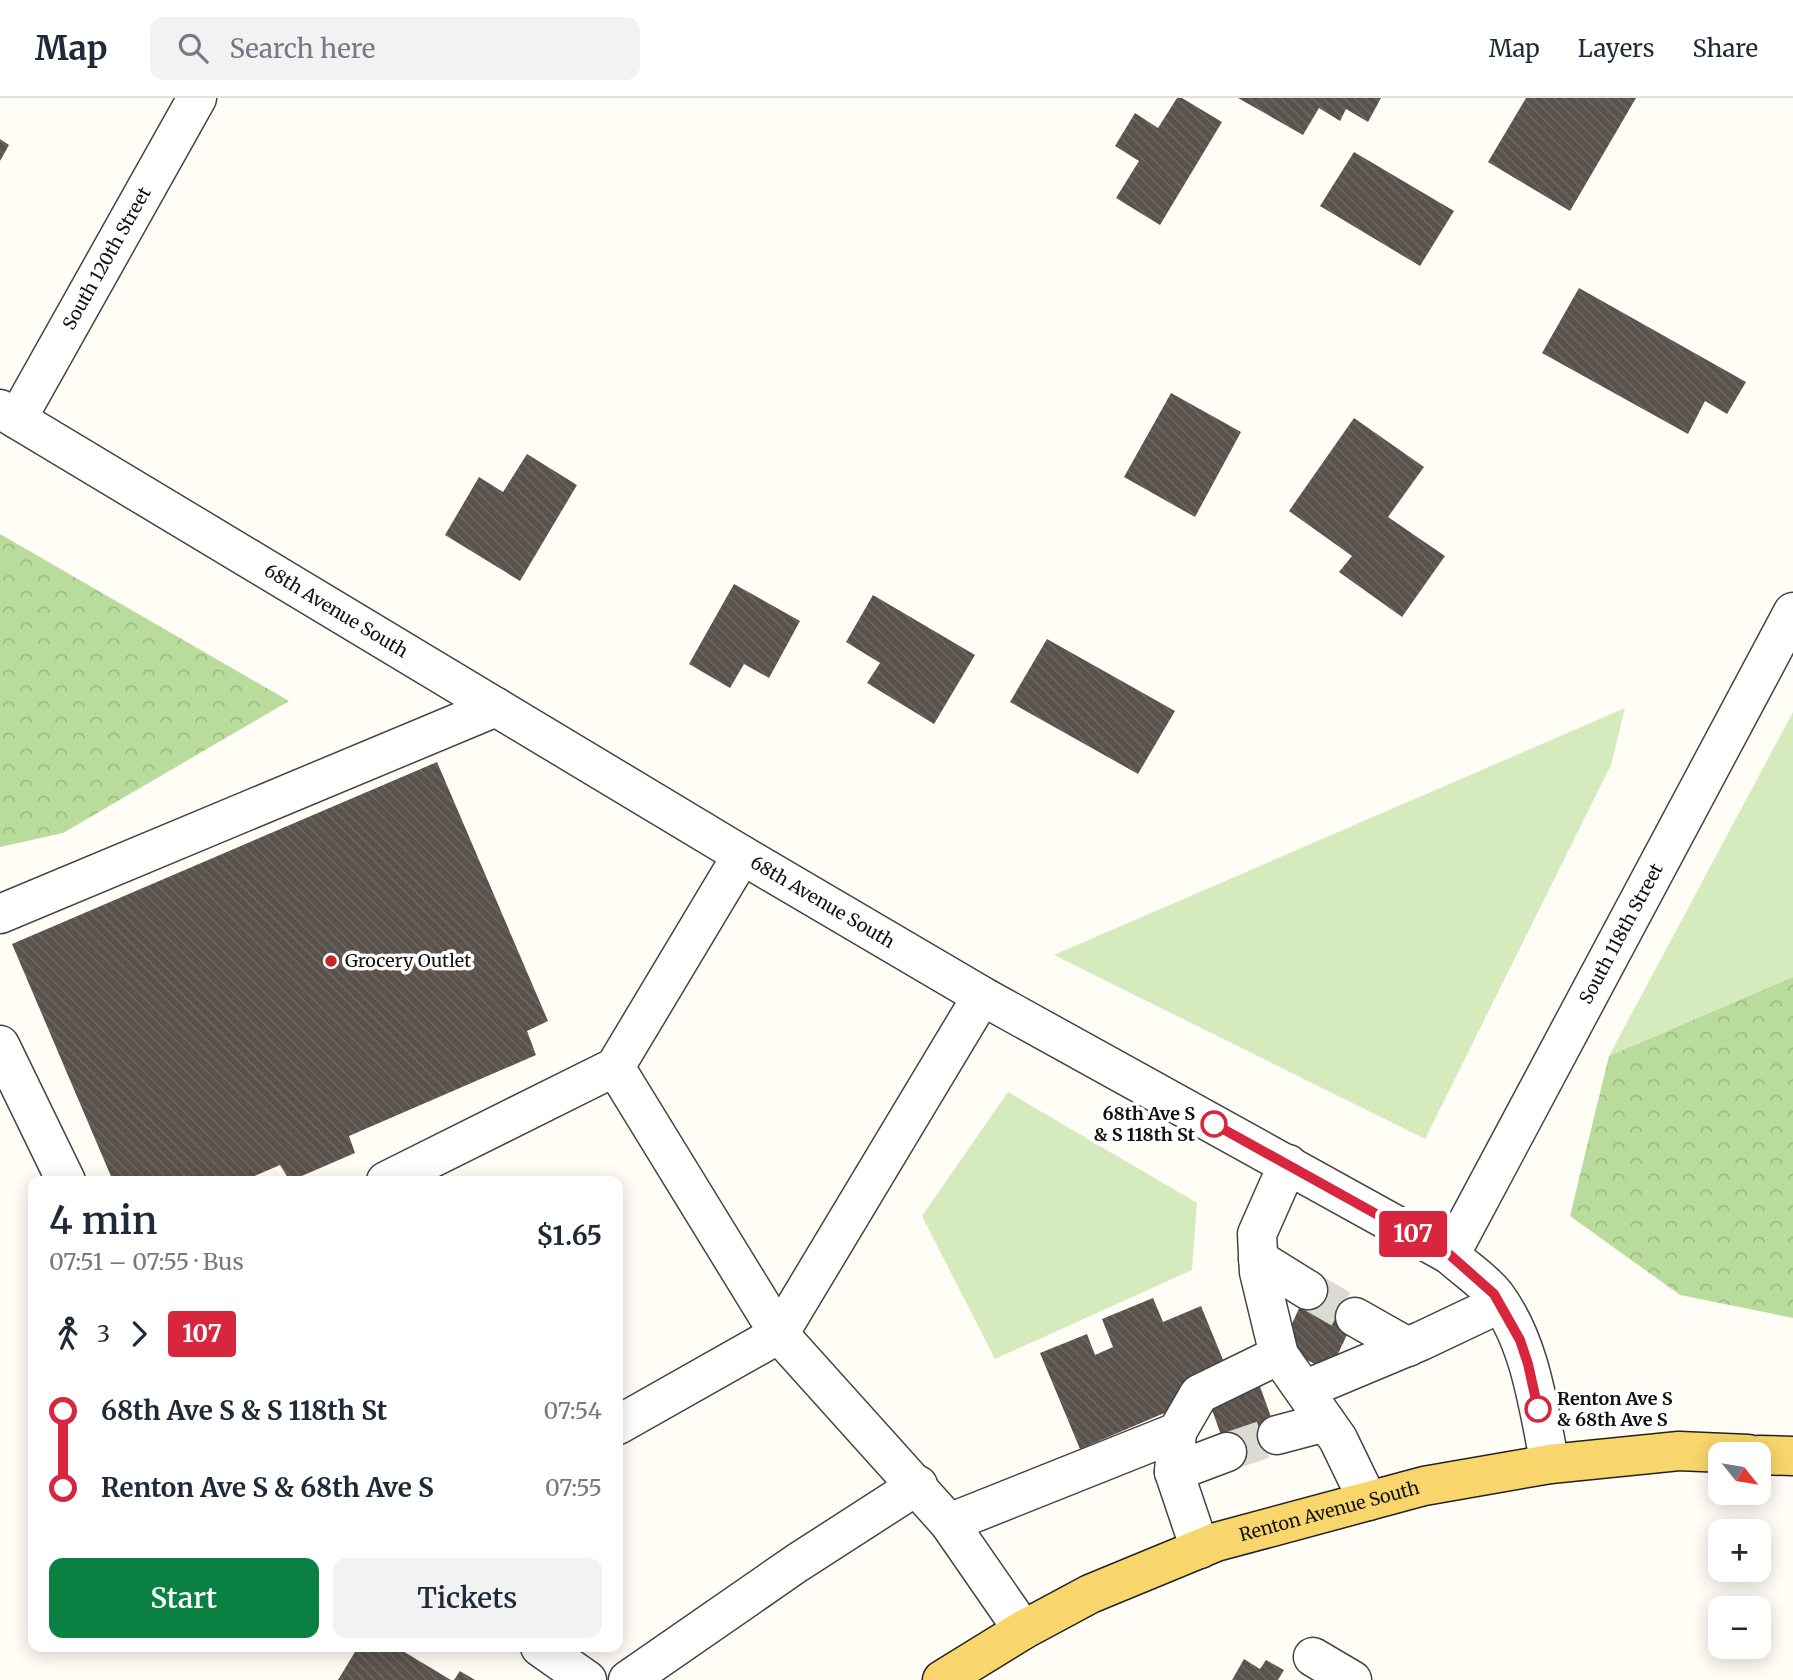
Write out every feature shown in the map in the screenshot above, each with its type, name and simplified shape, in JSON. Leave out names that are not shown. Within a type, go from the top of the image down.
[{"type":"main road","name":"Renton Avenue South","points":[[942,1680],[1023,1630],[1090,1594],[1216,1542],[1424,1486],[1550,1464],[1679,1451],[1708,1452]]},
{"type":"main road","points":[[1771,1455],[1793,1456]]},
{"type":"street","name":"South 120th Street","points":[[8,414],[197,98]]},
{"type":"street","name":"68th Avenue South","points":[[8,414],[982,996],[1450,1255],[1494,1294],[1520,1340],[1528,1364],[1550,1464]]},
{"type":"street","name":"South 118th Street","points":[[1450,1255],[1793,612]]},
{"type":"street","points":[[0,914],[496,707]]},
{"type":"street","points":[[396,1176],[615,1067],[742,855]]},
{"type":"street","points":[[623,1422],[779,1334],[982,996]]},
{"type":"street","points":[[0,1045],[64,1176]]},
{"type":"street","points":[[615,1067],[779,1334],[949,1522],[1023,1630]]},
{"type":"street","points":[[1288,1164],[1257,1234],[1259,1272],[1279,1355],[1338,1439],[1368,1501]]},
{"type":"street","points":[[1258,1259],[1308,1290]]},
{"type":"street","points":[[1304,1390],[1408,1347],[1500,1304]]},
{"type":"street","points":[[1355,1317],[1408,1347]]},
{"type":"street","points":[[1200,1549],[1174,1472],[1177,1432],[1199,1394],[1279,1355]]},
{"type":"street","points":[[1277,1435],[1326,1422]]},
{"type":"street","points":[[949,1522],[1177,1432]]},
{"type":"street","points":[[1174,1472],[1227,1452]]},
{"type":"street","points":[[628,1680],[797,1563],[918,1485]]},
{"type":"street","points":[[547,1652],[587,1680]]},
{"type":"street","points":[[1313,1657],[1352,1680]]},
{"type":"green space","points":[[0,534],[289,701],[63,833],[0,847]]},
{"type":"green space","points":[[1625,708],[1611,765],[1425,1139],[1054,955]]},
{"type":"green space","points":[[1793,712],[1793,977],[1609,1056]]},
{"type":"green space","points":[[1793,977],[1793,1318],[1680,1295],[1570,1216],[1609,1056]]},
{"type":"green space","points":[[1008,1092],[1197,1203],[1192,1270],[995,1359],[922,1216]]},
{"type":"building","points":[[1177,98],[1182,98],[1222,122],[1160,225],[1116,198],[1139,161],[1115,146],[1135,113],[1158,128]]},
{"type":"building","points":[[1238,98],[1381,98],[1368,122],[1346,109],[1340,121],[1319,108],[1303,135]]},
{"type":"building","points":[[1526,98],[1636,98],[1570,211],[1488,162]]},
{"type":"building","points":[[0,139],[9,145],[0,161]]},
{"type":"building","points":[[1354,152],[1454,211],[1420,266],[1320,206]]},
{"type":"building","points":[[1579,288],[1746,382],[1727,414],[1705,401],[1688,434],[1542,353]]},
{"type":"building","points":[[1171,393],[1241,432],[1195,517],[1124,477]]},
{"type":"building","points":[[1354,418],[1424,467],[1388,517],[1445,556],[1402,617],[1339,572],[1352,556],[1289,511]]},
{"type":"building","points":[[527,454],[577,485],[520,581],[445,535],[479,477],[503,492]]},
{"type":"building","points":[[734,584],[800,621],[769,678],[744,664],[730,688],[689,664]]},
{"type":"building","points":[[873,595],[975,655],[934,724],[867,683],[880,663],[846,642]]},
{"type":"building","points":[[1047,639],[1175,711],[1138,774],[1010,702]]},
{"type":"building","name":"Grocery Outlet","points":[[437,762],[548,1021],[527,1031],[536,1055],[349,1136],[355,1153],[302,1176],[287,1176],[280,1165],[255,1176],[111,1176],[12,944]]},
{"type":"building","points":[[1310,1284],[1360,1307],[1330,1371],[1281,1348]]},
{"type":"building","points":[[1153,1298],[1163,1322],[1201,1306],[1228,1372],[1188,1403],[1080,1449],[1040,1353],[1087,1334],[1095,1355],[1113,1347],[1102,1319]]},
{"type":"building","points":[[1257,1378],[1280,1442],[1230,1460],[1207,1396]]},
{"type":"building","points":[[355,1652],[404,1652],[451,1680],[338,1680]]},
{"type":"building","points":[[1244,1659],[1260,1669],[1266,1660],[1284,1670],[1278,1680],[1232,1680]]},
{"type":"building","points":[[460,1671],[475,1680],[454,1680]]},
{"type":"tunnel","points":[[1308,1290],[1355,1317]]},
{"type":"tunnel","points":[[1227,1452],[1277,1435]]},
{"type":"bus line","name":"107","points":[[1214,1124],[1450,1255],[1494,1294],[1520,1340],[1538,1409]]},
{"type":"place","name":"Grocery Outlet","points":[[331,961]]},
{"type":"place","name":"68th Ave S & S 118th St","points":[[1214,1124]]},
{"type":"place","name":"Renton Ave S & 68th Ave S","points":[[1538,1409]]}]
